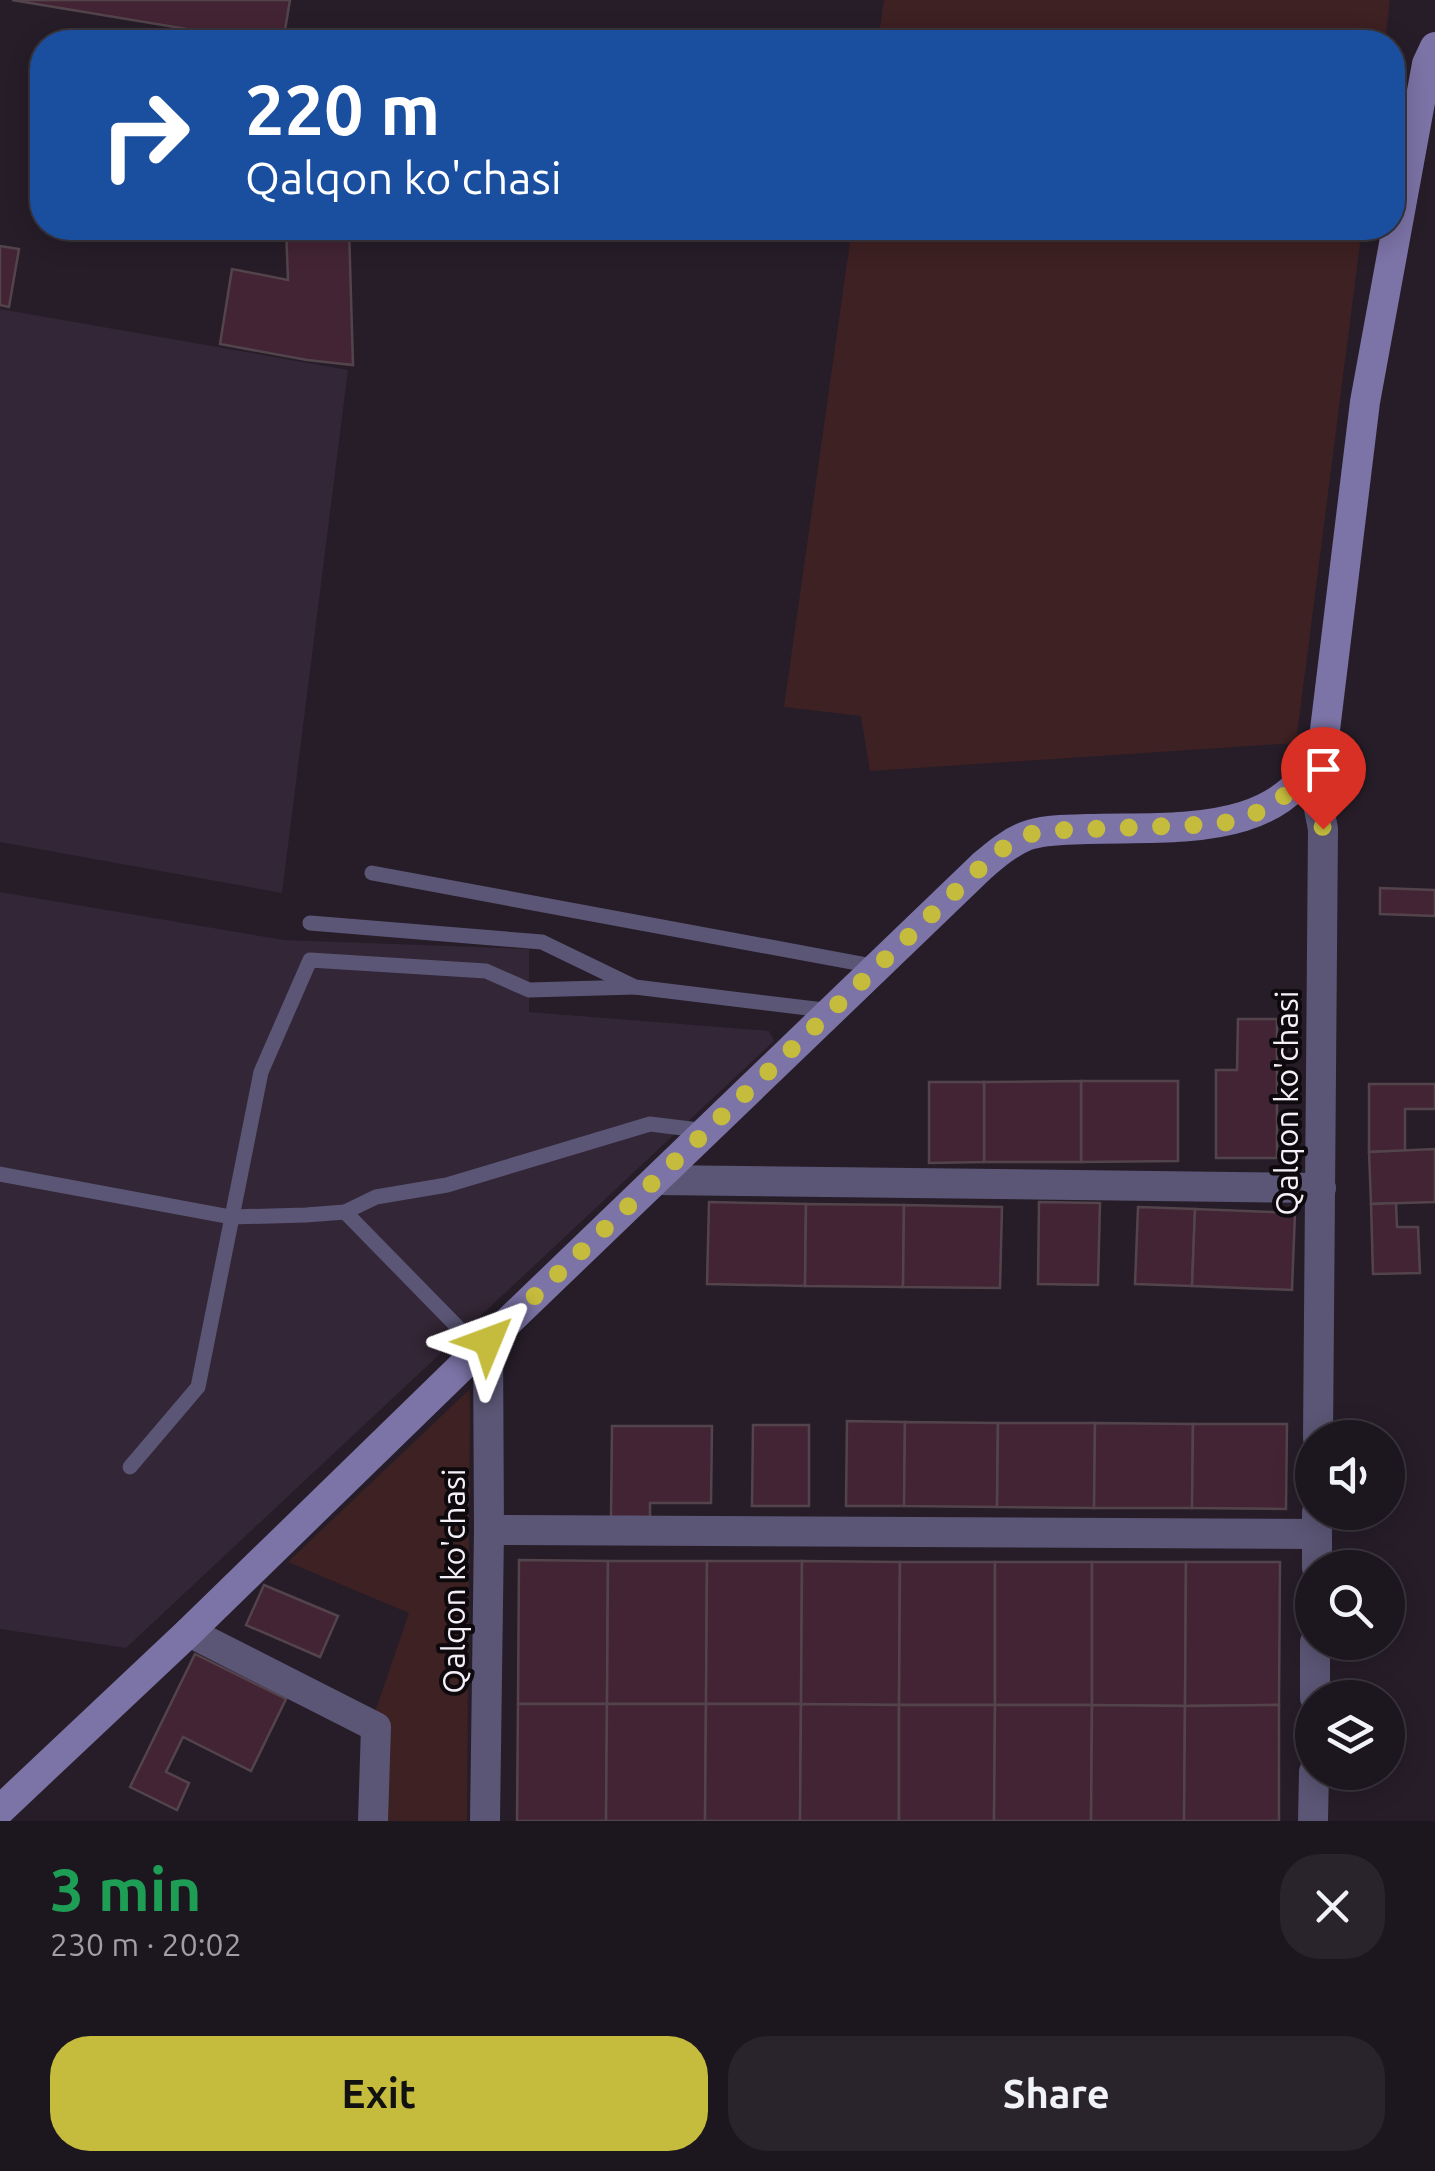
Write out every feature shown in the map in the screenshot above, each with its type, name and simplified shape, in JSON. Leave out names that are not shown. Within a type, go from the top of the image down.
[{"type":"street","points":[[1405,184],[1427,64],[1435,47]]},
{"type":"street","points":[[0,1810],[1006,846],[1030,834],[1065,830],[1220,824],[1252,815],[1280,800],[1311,769],[1324,738],[1365,402],[1395,240]]},
{"type":"street","name":"Qalqon ko'chasi","points":[[1311,769],[1323,829],[1318,1420]]},
{"type":"street","points":[[656,1180],[1321,1188]]},
{"type":"street","name":"Qalqon ko'chasi","points":[[484,1345],[489,1530],[485,1821]]},
{"type":"street","points":[[489,1530],[1295,1524]]},
{"type":"street","points":[[189,1632],[376,1727],[374,1821]]},
{"type":"street","points":[[1313,1821],[1314,1790]]},
{"type":"lane","points":[[372,873],[878,967]]},
{"type":"lane","points":[[310,923],[542,942],[635,987]]},
{"type":"lane","points":[[130,1467],[198,1387],[261,1072],[310,960],[486,971],[529,990],[635,987],[832,1011]]},
{"type":"lane","points":[[0,1174],[232,1217],[345,1212],[376,1197],[447,1185],[650,1124],[707,1132]]},
{"type":"lane","points":[[345,1212],[484,1345]]},
{"type":"shaded area","points":[[884,0],[1390,0],[1386,30],[880,30]]},
{"type":"shaded area","points":[[850,240],[1360,240],[1296,743],[870,771],[861,716],[784,707]]},
{"type":"shaded area","points":[[0,309],[348,370],[282,893],[0,842]]},
{"type":"shaded area","points":[[0,892],[284,940],[529,949],[529,1012],[769,1031],[774,1041],[126,1648],[0,1629]]},
{"type":"shaded area","points":[[470,1389],[467,1821],[385,1821],[374,1715],[409,1613],[288,1562]]},
{"type":"building","points":[[12,0],[290,0],[285,30],[193,30]]},
{"type":"building","points":[[286,240],[349,240],[353,365],[220,344],[232,269],[288,280]]},
{"type":"building","points":[[0,246],[19,249],[9,307],[0,305]]},
{"type":"building","points":[[1380,888],[1435,890],[1435,916],[1380,914]]},
{"type":"building","points":[[1238,1019],[1277,1019],[1277,1158],[1216,1158],[1216,1070],[1237,1070]]},
{"type":"building","points":[[1081,1081],[1178,1081],[1178,1161],[1081,1162]]},
{"type":"building","points":[[1081,1081],[1081,1162],[984,1162],[984,1082]]},
{"type":"building","points":[[929,1082],[984,1082],[984,1162],[929,1163]]},
{"type":"building","points":[[1369,1084],[1435,1084],[1435,1109],[1405,1109],[1405,1151],[1369,1152]]},
{"type":"building","points":[[1435,1149],[1435,1202],[1371,1204],[1369,1152]]},
{"type":"building","points":[[709,1202],[806,1204],[805,1286],[707,1284]]},
{"type":"building","points":[[1039,1202],[1100,1203],[1098,1285],[1038,1284]]},
{"type":"building","points":[[1396,1203],[1397,1227],[1418,1227],[1420,1273],[1373,1274],[1371,1204]]},
{"type":"building","points":[[806,1204],[904,1205],[903,1287],[805,1286]]},
{"type":"building","points":[[904,1205],[1002,1207],[1000,1288],[903,1287]]},
{"type":"building","points":[[1138,1207],[1195,1209],[1192,1286],[1135,1284]]},
{"type":"building","points":[[1195,1209],[1295,1213],[1292,1290],[1192,1286]]},
{"type":"building","points":[[847,1421],[905,1422],[904,1506],[846,1506]]},
{"type":"building","points":[[905,1422],[998,1423],[997,1507],[904,1506]]},
{"type":"building","points":[[998,1423],[1095,1423],[1094,1508],[997,1507]]},
{"type":"building","points":[[1095,1423],[1193,1424],[1192,1508],[1094,1508]]},
{"type":"building","points":[[1193,1424],[1287,1424],[1286,1509],[1192,1508]]},
{"type":"building","points":[[753,1425],[809,1425],[809,1506],[752,1506]]},
{"type":"building","points":[[612,1426],[712,1426],[711,1503],[650,1503],[650,1517],[611,1517]]},
{"type":"building","points":[[519,1560],[608,1561],[607,1704],[518,1704]]},
{"type":"building","points":[[608,1561],[707,1561],[706,1704],[607,1704]]},
{"type":"building","points":[[707,1561],[802,1561],[801,1704],[706,1704]]},
{"type":"building","points":[[802,1561],[900,1562],[899,1705],[801,1704]]},
{"type":"building","points":[[900,1562],[995,1562],[995,1705],[899,1705]]},
{"type":"building","points":[[995,1562],[1092,1562],[1092,1705],[995,1705]]},
{"type":"building","points":[[1092,1562],[1186,1562],[1185,1706],[1092,1705]]},
{"type":"building","points":[[1186,1562],[1280,1562],[1279,1705],[1185,1706]]},
{"type":"building","points":[[264,1585],[338,1616],[320,1657],[246,1625]]},
{"type":"building","points":[[195,1654],[286,1699],[251,1771],[183,1737],[166,1772],[189,1783],[177,1810],[130,1787]]},
{"type":"building","points":[[518,1704],[607,1704],[606,1821],[517,1821]]},
{"type":"building","points":[[607,1704],[706,1704],[705,1821],[606,1821]]},
{"type":"building","points":[[706,1704],[801,1704],[800,1821],[705,1821]]},
{"type":"building","points":[[801,1704],[899,1705],[899,1821],[800,1821]]},
{"type":"building","points":[[899,1705],[995,1705],[994,1821],[899,1821]]},
{"type":"building","points":[[995,1705],[1092,1705],[1091,1821],[994,1821]]},
{"type":"building","points":[[1092,1705],[1185,1706],[1184,1821],[1091,1821]]},
{"type":"building","points":[[1279,1705],[1279,1821],[1184,1821],[1185,1706]]},
{"type":"route","points":[[488,1341],[1006,846],[1030,834],[1065,830],[1220,824],[1252,815],[1280,800],[1311,769],[1323,829]]}]
